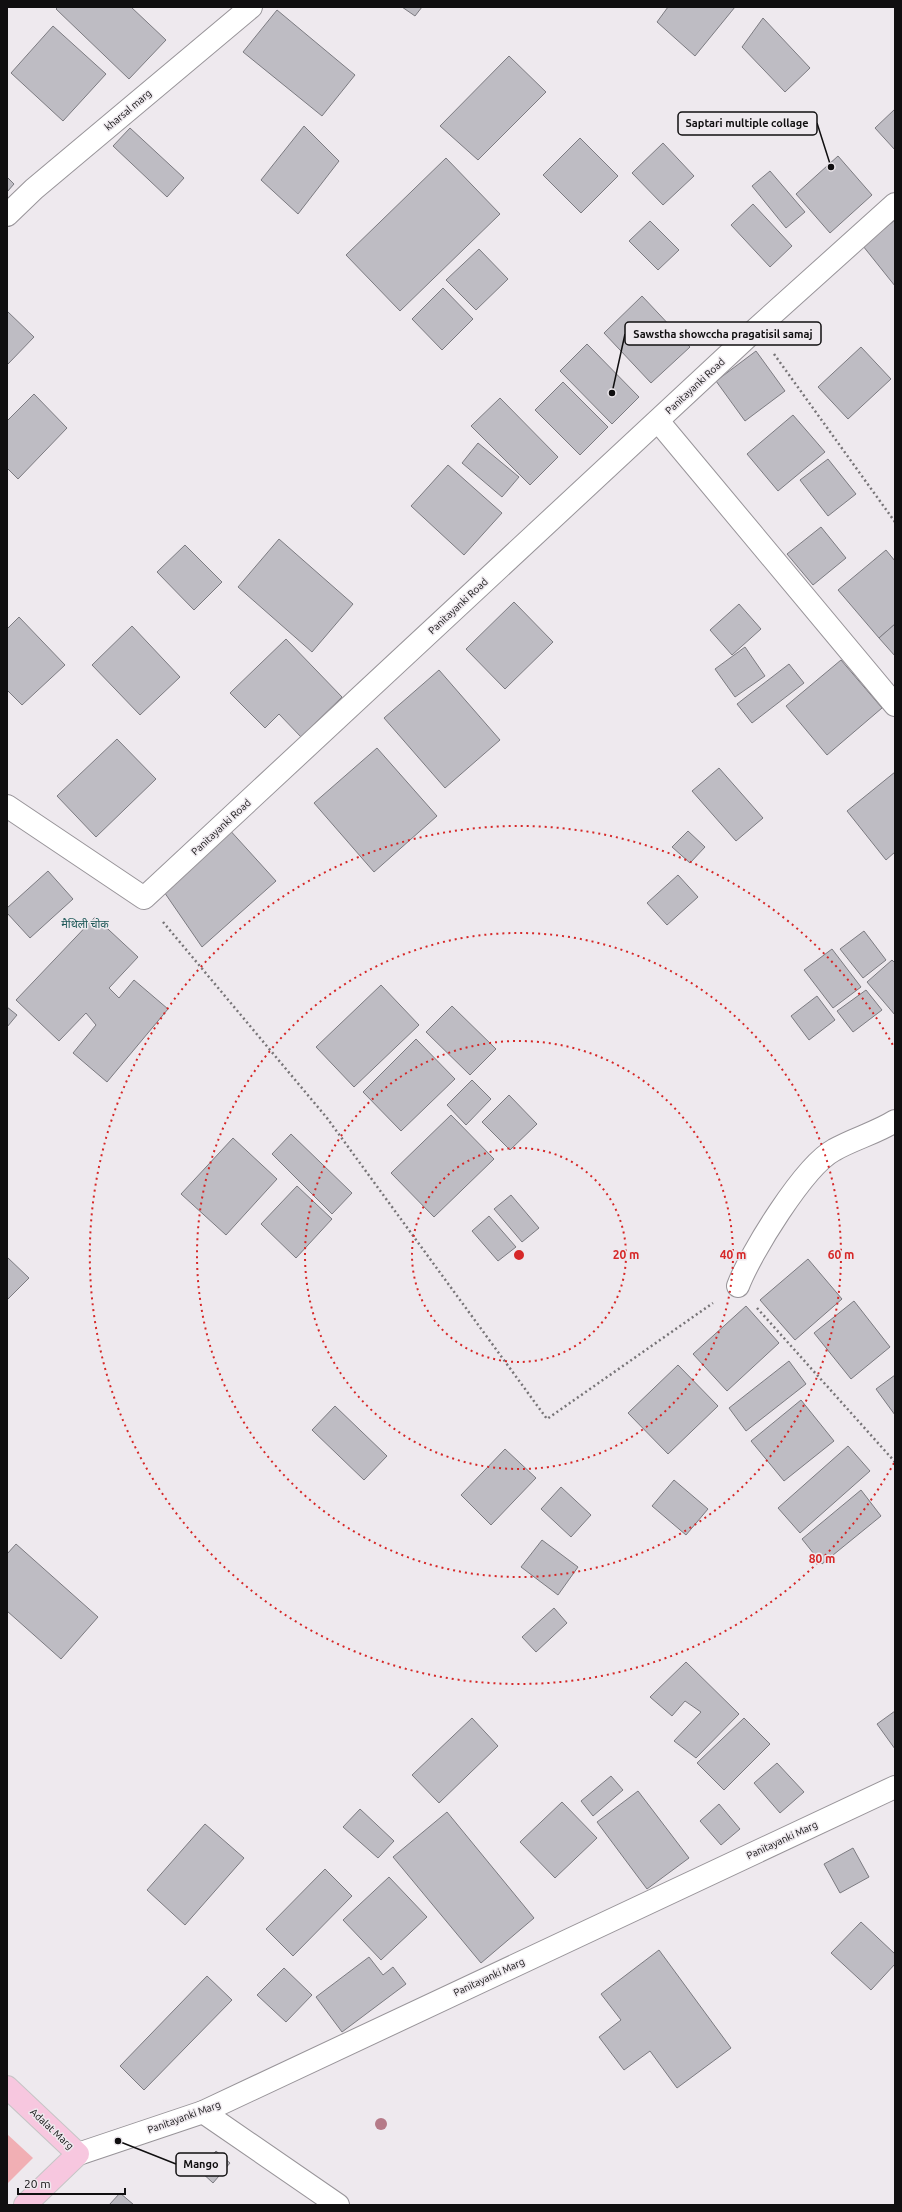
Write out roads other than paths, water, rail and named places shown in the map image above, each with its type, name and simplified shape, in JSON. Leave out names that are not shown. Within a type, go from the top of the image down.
[{"type":"main road","name":"Adalat Marg","points":[[7,2087],[78,2154],[25,2205]]},
{"type":"street","name":"kharsal marg","points":[[7,215],[34,189],[252,7]]},
{"type":"street","name":"Panitayanki Road","points":[[7,806],[144,898],[756,329],[895,204]]},
{"type":"street","points":[[658,421],[895,705]]},
{"type":"street","points":[[738,1286],[746,1265],[802,1180],[832,1150],[895,1121]]},
{"type":"street","name":"Panitayanki Marg","points":[[78,2154],[203,2112],[895,1787]]},
{"type":"street","points":[[203,2112],[338,2205]]},
{"type":"place","name":"Saptari multiple collage","points":[[831,167]]},
{"type":"place","name":"Sawstha showccha pragatisil samaj","points":[[612,393]]},
{"type":"place","name":"Mango","points":[[118,2141]]},
{"type":"district","name":"मैथिली चोक","points":[[85,924]]}]
